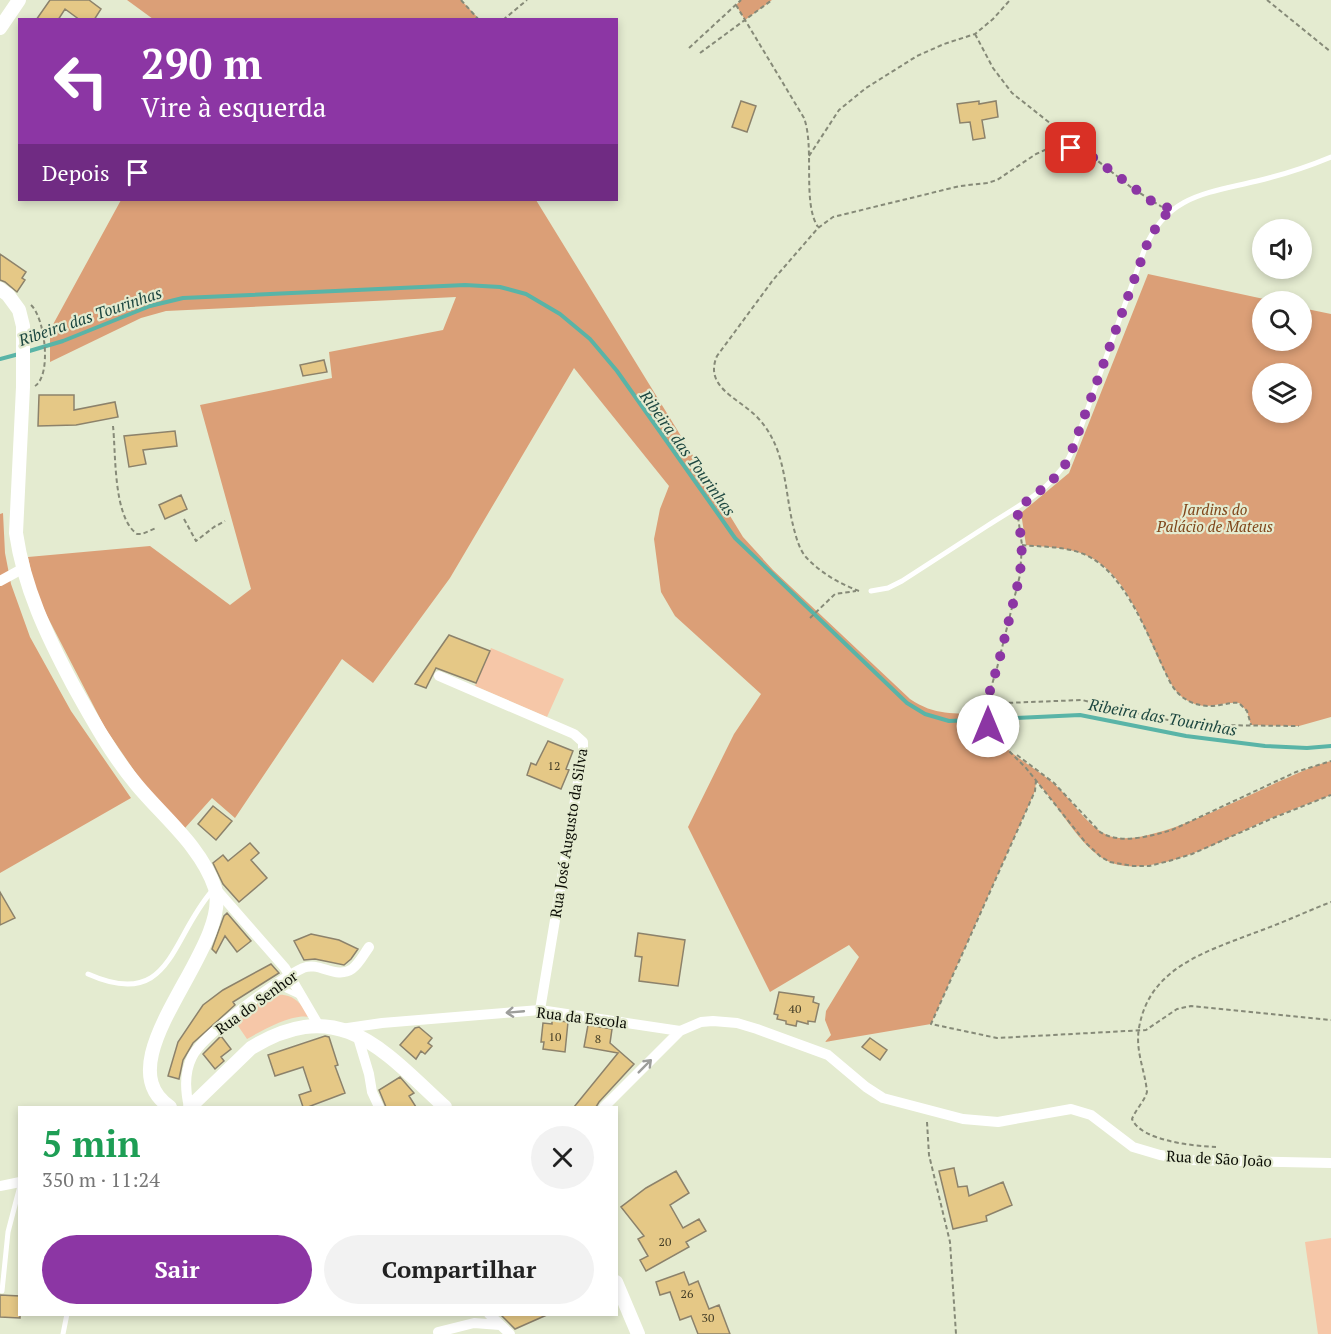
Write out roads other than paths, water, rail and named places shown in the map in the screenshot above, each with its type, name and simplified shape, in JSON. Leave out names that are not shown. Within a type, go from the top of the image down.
[{"type":"street","points":[[0,28],[19,0]]},
{"type":"street","points":[[0,289],[15,302],[22,316],[23,376],[16,519],[22,569],[44,628],[86,708],[118,760],[192,846],[206,868],[214,888],[217,907],[210,930],[168,1014],[156,1042],[151,1063],[153,1088],[169,1106]]},
{"type":"street","points":[[0,581],[22,569]]},
{"type":"street","name":"Rua José Augusto da Silva","points":[[439,676],[577,736],[583,742],[540,1010]]},
{"type":"street","points":[[214,888],[291,976],[319,1026]]},
{"type":"street","name":"Rua do Senhor","points":[[189,1106],[186,1089],[190,1061],[196,1050],[226,1022],[303,968],[313,966],[337,972],[346,971],[356,965],[369,947]]},
{"type":"street","name":"Rua da Escola","points":[[341,1029],[382,1023],[540,1010],[680,1031]]},
{"type":"street","name":"Rua de São João","points":[[680,1031],[701,1022],[713,1021],[737,1023],[757,1029],[828,1055],[883,1098],[963,1119],[986,1122],[1013,1120],[1071,1109],[1091,1115],[1133,1147],[1160,1155],[1190,1160],[1331,1163]]},
{"type":"street","points":[[190,1106],[244,1054],[262,1041],[293,1029],[319,1026],[357,1034],[379,1048],[444,1106]]},
{"type":"street","points":[[605,1106],[680,1031]]},
{"type":"street","points":[[357,1034],[372,1092],[379,1106]]},
{"type":"street","points":[[3,1187],[18,1184]]},
{"type":"street","points":[[618,1287],[638,1334]]},
{"type":"street","points":[[491,1316],[510,1334]]},
{"type":"street","points":[[438,1332],[474,1323],[500,1325]]},
{"type":"lane","points":[[871,591],[888,588],[1017,509],[1051,482],[1068,461],[1149,239],[1162,218],[1174,208],[1200,195],[1282,174],[1331,157]]},
{"type":"lane","points":[[88,974],[121,985],[143,983],[153,978],[172,955],[195,914],[214,888]]},
{"type":"lane","points":[[272,988],[284,990],[304,999]]},
{"type":"lane","points":[[2,1291],[6,1240],[18,1196]]},
{"type":"lane","points":[[63,1334],[67,1316]]},
{"type":"waterway","name":"Ribeira das Tourinhas","points":[[26,352],[63,341],[150,306],[183,298],[465,285],[500,287],[526,294],[560,314],[590,339],[617,371],[735,538],[907,703],[925,714],[949,721],[1080,715],[1186,736],[1265,746],[1307,748],[1331,746]]},
{"type":"waterway","name":"Ribeira das Tourinhas","points":[[0,359],[19,354]]},
{"type":"park label","name":"Jardins do Palácio de Mateus","points":[[1215,518]]}]
